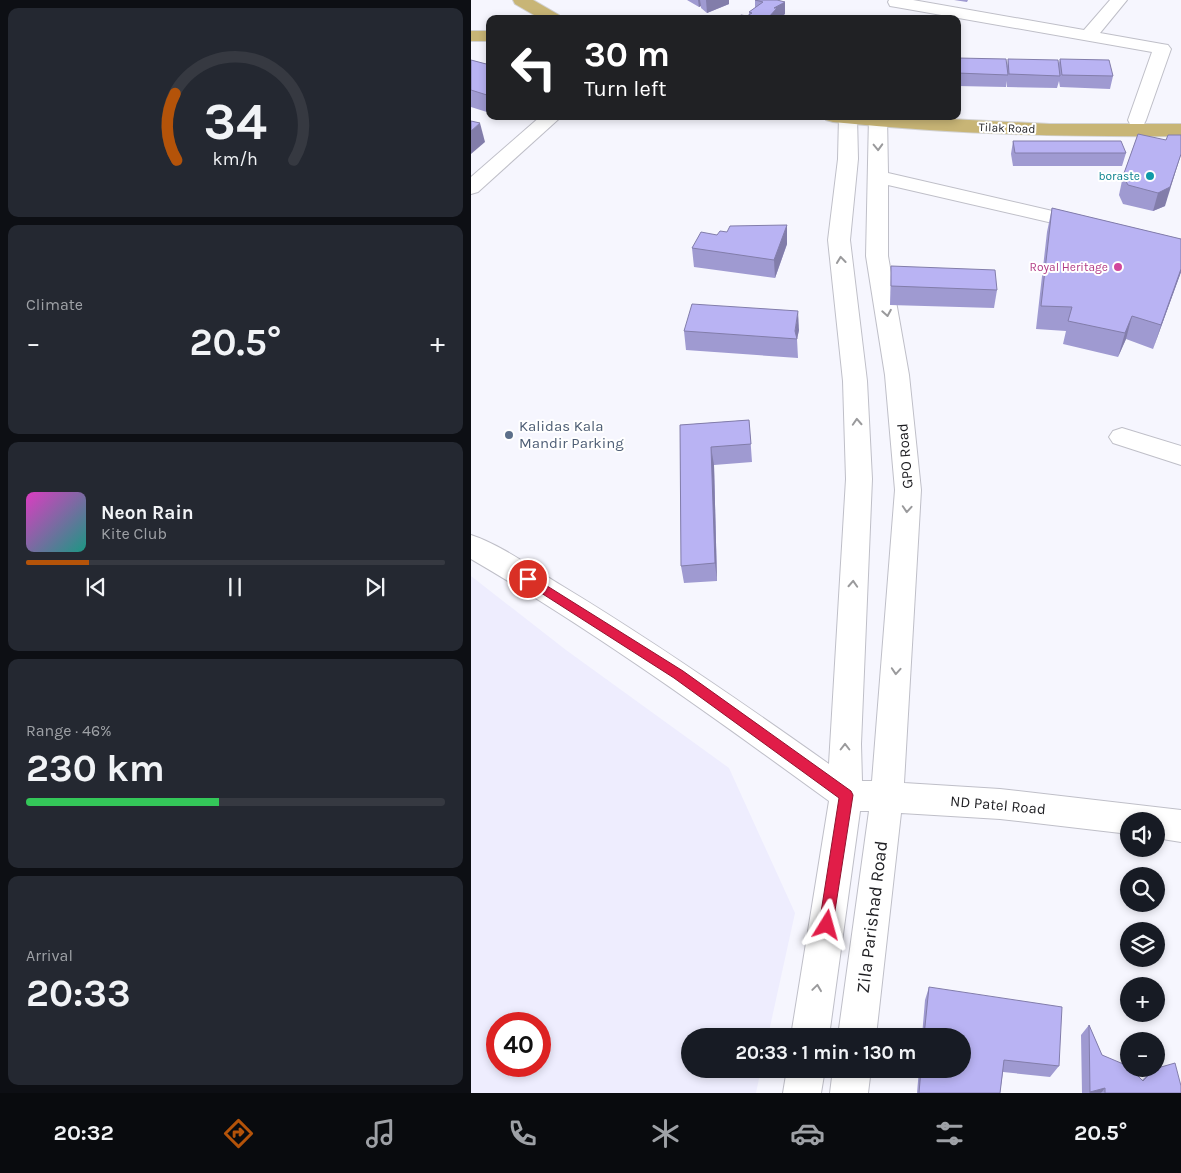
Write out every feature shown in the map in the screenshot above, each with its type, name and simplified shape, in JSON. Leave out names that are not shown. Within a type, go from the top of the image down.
[{"type":"main road","points":[[521,0],[546,15]]},
{"type":"main road","points":[[471,36],[486,36]]},
{"type":"main road","name":"Tilak Road","points":[[961,114],[1047,121],[1181,119]]},
{"type":"main road","name":"Tilak Road","points":[[890,120],[995,128],[1088,131],[1181,130]]},
{"type":"street","points":[[1087,37],[1119,0]]},
{"type":"street","points":[[893,15],[904,5],[1162,49],[1137,120]]},
{"type":"street","points":[[471,188],[548,120]]},
{"type":"street","points":[[811,1028],[846,795],[845,744],[859,479],[855,381],[839,240],[848,159],[843,120]]},
{"type":"street","name":"GPO Road","points":[[877,120],[879,177],[877,256],[897,375],[909,490],[887,798]]},
{"type":"street","points":[[879,177],[1102,228]]},
{"type":"street","points":[[855,381],[897,375]]},
{"type":"street","points":[[1122,437],[1181,456]]},
{"type":"street","points":[[471,546],[511,568],[679,674],[846,795]]},
{"type":"street","name":"ND Patel Road","points":[[846,795],[1000,804],[1120,818]]},
{"type":"street","name":"Zila Parishad Road","points":[[858,1028],[887,798]]},
{"type":"street","points":[[1165,823],[1181,826]]},
{"type":"street","points":[[802,1093],[804,1078]]},
{"type":"street","points":[[849,1093],[852,1078]]},
{"type":"shaded area","points":[[471,576],[566,650],[729,768],[795,913],[770,1028],[681,1028],[681,1078],[759,1078],[756,1093],[471,1093]]},
{"type":"building","points":[[755,0],[785,2],[774,8],[777,8],[771,15],[749,15],[752,13],[749,12],[763,2]]},
{"type":"building","points":[[961,58],[1006,59],[1008,75],[961,73]]},
{"type":"building","points":[[1008,59],[1058,60],[1060,76],[1009,74]]},
{"type":"building","points":[[1060,59],[1109,60],[1113,76],[1062,75]]},
{"type":"building","points":[[471,60],[486,64],[486,95],[471,90]]},
{"type":"building","points":[[471,121],[480,123],[471,131]]},
{"type":"building","name":"boraste","points":[[1138,134],[1166,140],[1168,135],[1181,135],[1181,154],[1170,187],[1158,193],[1128,185],[1123,176]]},
{"type":"building","points":[[1013,141],[1121,141],[1126,153],[1015,153]]},
{"type":"building","points":[[1052,208],[1181,239],[1181,269],[1161,325],[1132,316],[1125,333],[1068,321],[1072,307],[1041,306]]},
{"type":"building","points":[[787,225],[774,260],[692,248],[701,232],[717,235],[720,231],[727,232],[730,226]]},
{"type":"building","points":[[891,266],[995,270],[997,290],[891,286]]},
{"type":"building","points":[[692,304],[798,311],[795,331],[797,339],[684,331]]},
{"type":"building","points":[[749,420],[751,444],[711,447],[715,563],[681,566],[680,425]]},
{"type":"building","points":[[929,987],[1062,1007],[1059,1066],[1004,1060],[1000,1093],[919,1093],[920,1078],[971,1078],[971,1028],[925,1028]]},
{"type":"building","points":[[1089,1025],[1102,1055],[1120,1063],[1120,1077],[1139,1077],[1143,1081],[1147,1077],[1165,1077],[1165,1066],[1175,1063],[1181,1086],[1181,1093],[1105,1093],[1105,1088],[1090,1092]]},
{"type":"place","name":"boraste","points":[[1150,176]]},
{"type":"place","name":"Royal Heritage","points":[[1118,267]]},
{"type":"place","name":"Kalidas Kala Mandir Parking","points":[[509,435]]},
{"type":"route","points":[[528,579],[679,674],[846,795],[827,925]]}]
